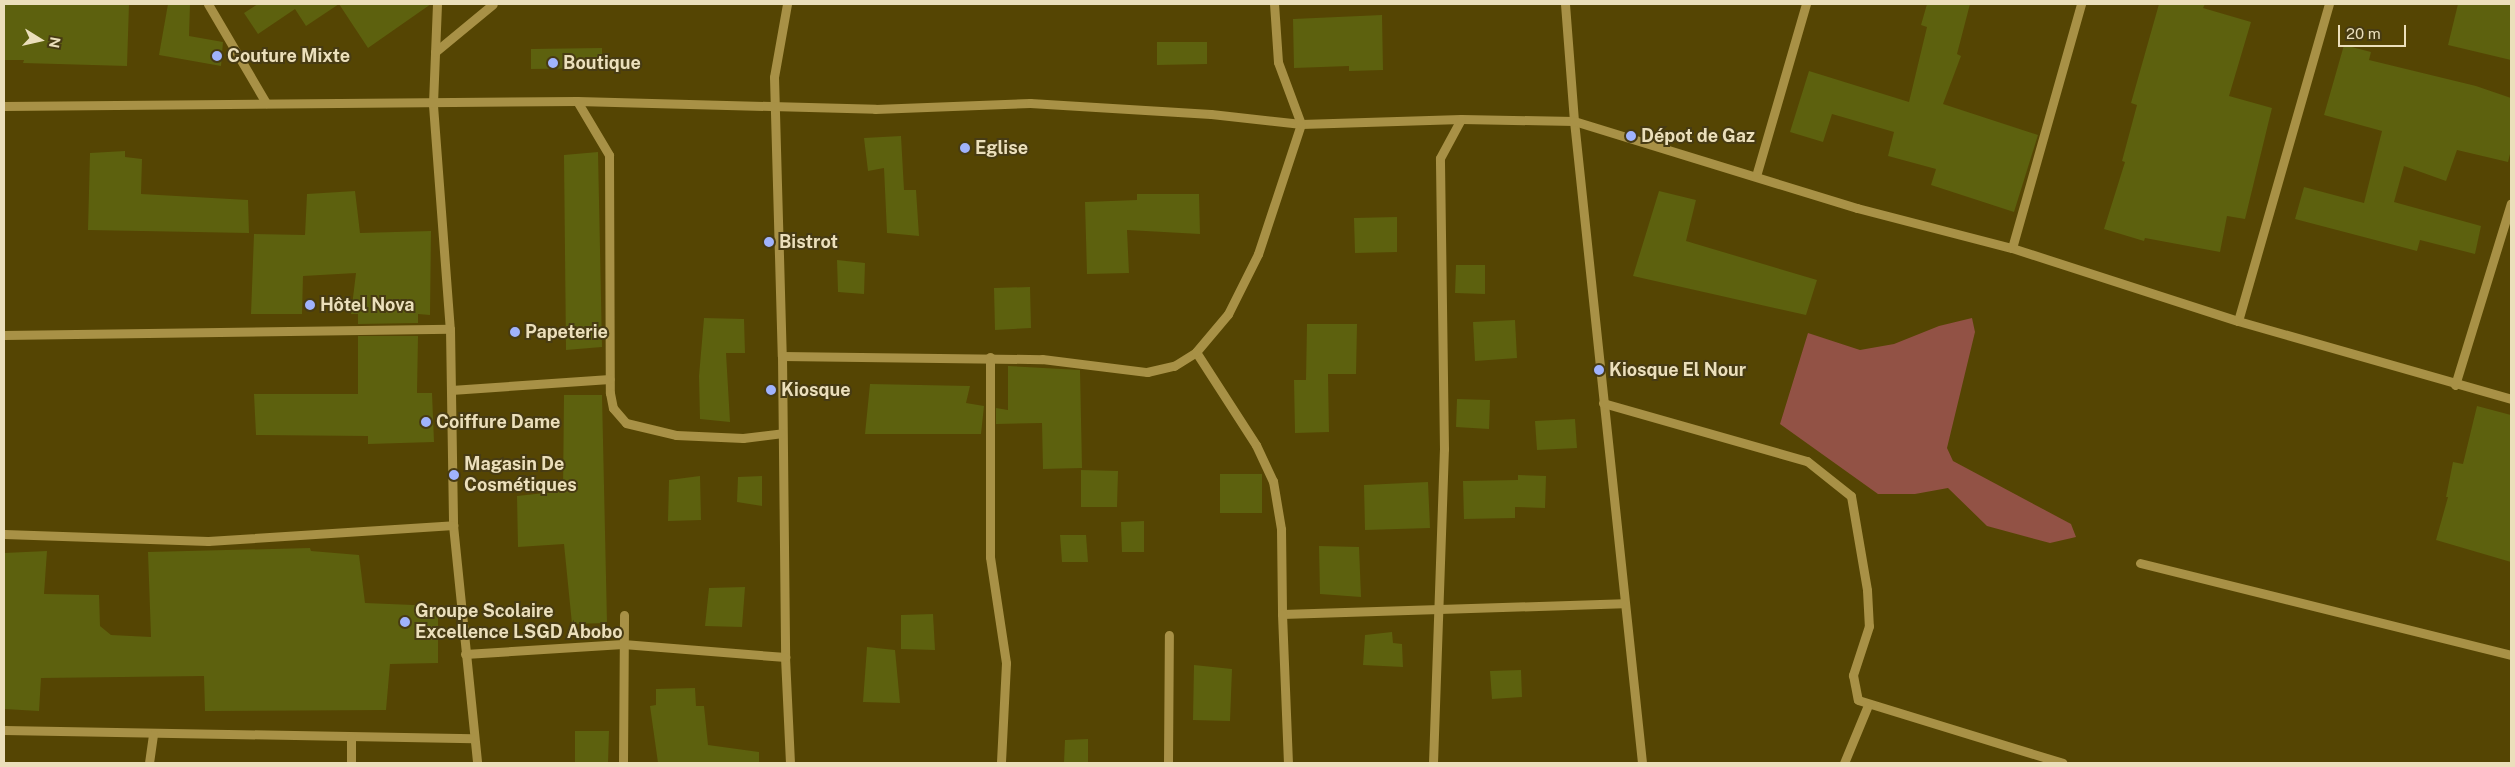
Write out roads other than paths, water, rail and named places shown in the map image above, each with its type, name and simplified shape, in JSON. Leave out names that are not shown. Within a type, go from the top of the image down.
[{"type":"street","points":[[208,4],[266,103]]},
{"type":"street","points":[[437,4],[433,105],[450,329],[453,524],[472,738],[477,763]]},
{"type":"street","points":[[435,52],[493,4]]},
{"type":"street","points":[[787,4],[783,38],[776,62],[782,356],[781,433],[785,657],[790,763]]},
{"type":"street","points":[[782,356],[1042,359],[1147,372],[1174,366],[1196,352],[1228,314],[1258,254],[1301,124],[1278,62],[1274,4]]},
{"type":"street","points":[[1565,4],[1574,121],[1623,603],[1642,763]]},
{"type":"street","points":[[1756,176],[1806,4]]},
{"type":"street","points":[[2012,248],[2081,4]]},
{"type":"street","points":[[2238,321],[2329,4]]},
{"type":"street","points":[[4,106],[266,103],[433,105],[577,101],[777,108],[875,109],[1030,103],[1210,114],[1301,124],[1461,119],[1574,121],[1857,208],[2012,248],[2238,321],[2454,385],[2511,399]]},
{"type":"street","points":[[577,101],[609,155],[610,379],[613,408],[626,422],[642,428],[676,435],[743,438],[781,433]]},
{"type":"street","points":[[1433,763],[1436,609],[1444,439],[1440,158],[1461,119]]},
{"type":"street","points":[[2454,385],[2511,203]]},
{"type":"street","points":[[4,335],[450,329]]},
{"type":"street","points":[[1196,352],[1256,445],[1273,481],[1281,529],[1282,614],[1288,763]]},
{"type":"street","points":[[990,357],[990,558],[1006,664],[1001,763]]},
{"type":"street","points":[[452,390],[610,379]]},
{"type":"street","points":[[1603,403],[1807,461],[1851,496],[1868,590],[1870,626],[1856,660],[1854,692],[1858,700],[1868,705],[2063,763]]},
{"type":"street","points":[[4,534],[208,541],[453,524]]},
{"type":"street","points":[[2140,564],[2511,656]]},
{"type":"street","points":[[1282,614],[1623,603]]},
{"type":"street","points":[[623,763],[624,615]]},
{"type":"street","points":[[1168,763],[1169,635]]},
{"type":"street","points":[[465,654],[623,644],[785,657]]},
{"type":"street","points":[[1844,763],[1868,705]]},
{"type":"street","points":[[4,730],[472,738]]},
{"type":"street","points":[[149,763],[153,734]]},
{"type":"street","points":[[351,737],[351,763]]},
{"type":"place","name":"Couture Mixte","points":[[217,56]]},
{"type":"place","name":"Boutique","points":[[553,63]]},
{"type":"place","name":"Dépot de Gaz","points":[[1631,136]]},
{"type":"place","name":"Eglise","points":[[965,148]]},
{"type":"place","name":"Bistrot","points":[[769,242]]},
{"type":"place","name":"Hôtel Nova","points":[[310,305]]},
{"type":"place","name":"Papeterie","points":[[515,332]]},
{"type":"place","name":"Kiosque El Nour","points":[[1599,370]]},
{"type":"place","name":"Kiosque","points":[[771,390]]},
{"type":"place","name":"Coiffure Dame","points":[[426,422]]},
{"type":"place","name":"Magasin De Cosmétiques","points":[[454,475]]},
{"type":"place","name":"Groupe Scolaire Excellence LSGD Abobo","points":[[405,622]]}]
